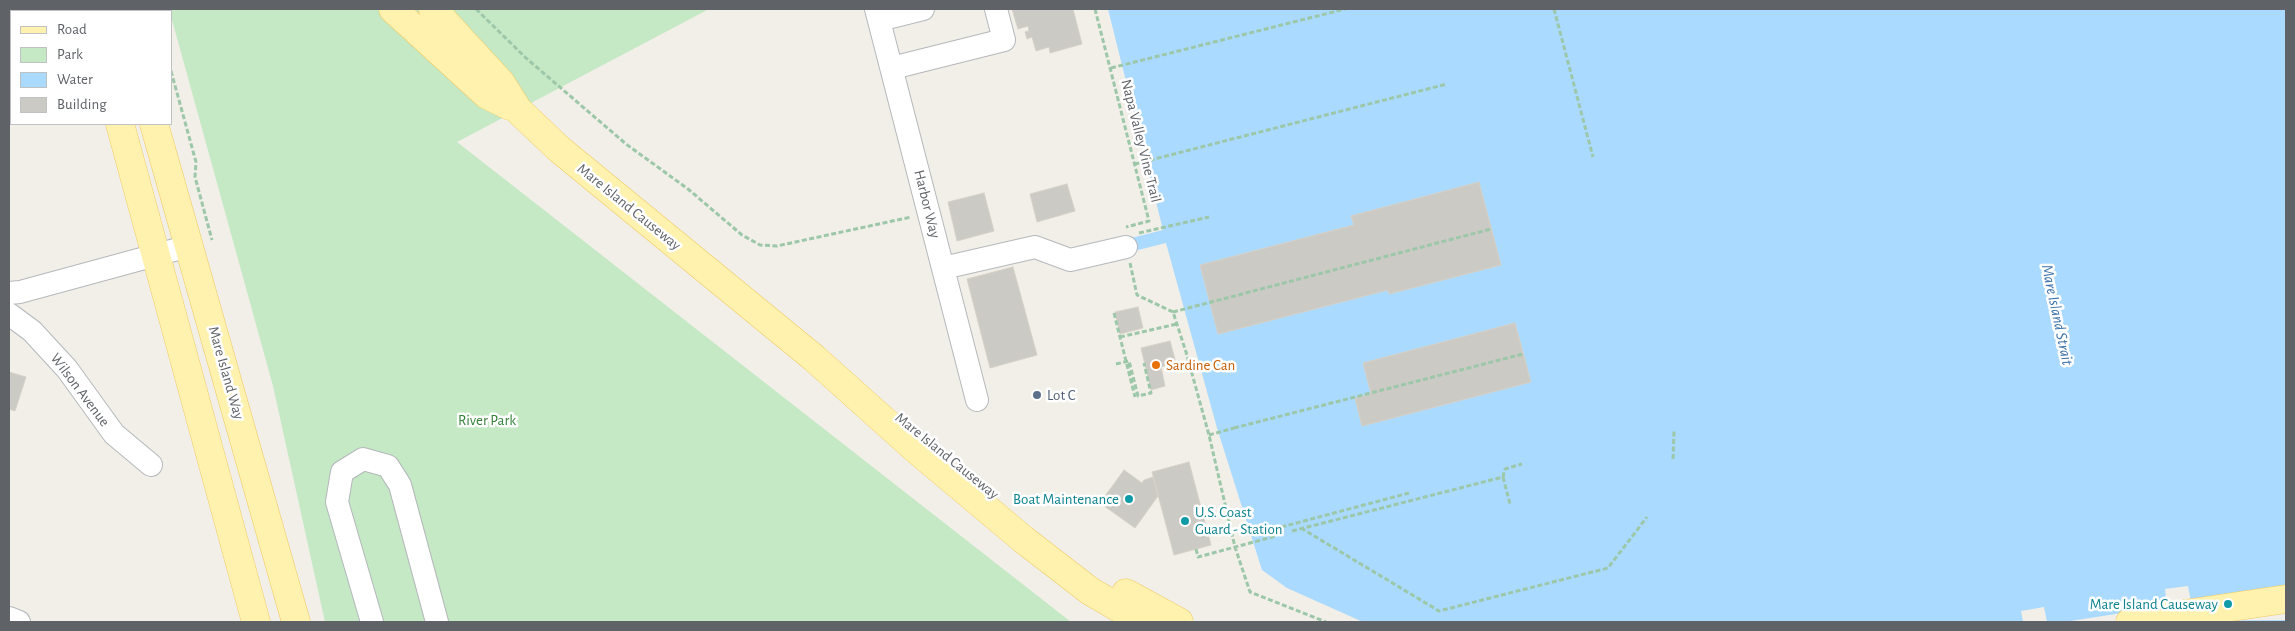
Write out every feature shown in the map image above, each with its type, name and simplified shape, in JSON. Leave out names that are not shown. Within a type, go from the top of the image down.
[{"type":"main road","name":"Mare Island Causeway","points":[[393,9],[488,95],[518,110]]},
{"type":"main road","name":"Mare Island Causeway","points":[[433,9],[501,83],[518,110],[566,155],[814,358],[956,484],[1044,556],[1090,591],[1143,622]]},
{"type":"main road","points":[[120,125],[253,619]]},
{"type":"main road","name":"Mare Island Way","points":[[154,125],[201,246],[296,622]]},
{"type":"main road","name":"Mare Island Causeway","points":[[814,358],[896,415],[1068,553],[1134,598],[1179,622]]},
{"type":"main road","points":[[2130,622],[2286,599]]},
{"type":"main road","points":[[2247,622],[2286,616]]},
{"type":"street","points":[[878,14],[924,9]]},
{"type":"street","points":[[892,68],[1004,40],[996,9]]},
{"type":"street","name":"Harbor Way","points":[[878,14],[977,400]]},
{"type":"street","points":[[944,268],[1035,247],[1070,260],[1125,242]]},
{"type":"street","points":[[9,294],[201,246]]},
{"type":"street","name":"Wilson Avenue","points":[[9,314],[32,331],[67,370],[114,434],[152,465]]},
{"type":"street","points":[[372,622],[337,502],[342,472],[363,460],[388,466],[400,485],[437,622]]},
{"type":"path","points":[[476,9],[526,58],[626,144],[688,189],[742,235],[760,245],[777,246],[930,213]]},
{"type":"path","name":"Napa Valley Vine Trail","points":[[1096,9],[1149,221],[1121,228],[1125,242]]},
{"type":"path","points":[[1111,68],[1345,9]]},
{"type":"path","points":[[1554,9],[1593,157]]},
{"type":"path","points":[[172,75],[196,162],[195,177],[201,246]]},
{"type":"path","points":[[1135,164],[1447,84]]},
{"type":"path","points":[[1209,217],[1162,228],[1125,242],[1138,295],[1173,312],[1209,301],[1491,230]]},
{"type":"path","points":[[1173,312],[1209,435],[1235,547],[1250,592],[1326,622]]},
{"type":"path","points":[[1114,313],[1138,396],[1151,393],[1144,363]]},
{"type":"path","points":[[1120,338],[1177,324]]},
{"type":"path","points":[[1234,428],[1523,354]]},
{"type":"path","points":[[1116,364],[1128,361]]},
{"type":"path","points":[[1128,361],[1135,397]]},
{"type":"path","points":[[1209,435],[1242,426]]},
{"type":"path","points":[[1673,459],[1674,431]]},
{"type":"path","points":[[1510,504],[1503,477],[1505,469],[1522,464]]},
{"type":"path","points":[[1292,531],[1503,477]]},
{"type":"path","points":[[1196,549],[1198,557],[1276,536],[1273,528],[1409,493]]},
{"type":"path","points":[[1301,528],[1439,611],[1608,568],[1647,517]]},
{"type":"green space","name":"River Park","points":[[709,9],[457,142],[1071,622],[325,622],[273,386],[172,20],[172,10],[169,10]]},
{"type":"water","name":"Mare Island Strait","points":[[1108,9],[2286,9],[2286,622],[1363,622],[1287,588],[1262,570],[1217,428],[1166,243],[1130,252],[1127,239],[1163,230]]},
{"type":"pier","name":"Mare Island Causeway","points":[[2188,586],[2191,602],[2286,588],[2286,620],[2064,622],[2167,606],[2165,589]]},
{"type":"pier","points":[[2044,607],[2047,622],[2023,622],[2021,611]]},
{"type":"building","points":[[1012,9],[1073,9],[1082,44],[1050,53],[1049,47],[1036,51],[1032,37],[1027,39],[1025,32],[1029,31],[1028,26],[1018,29]]},
{"type":"building","points":[[1479,182],[1501,265],[1389,294],[1388,290],[1218,334],[1200,265],[1354,225],[1351,216]]},
{"type":"building","points":[[1067,184],[1075,211],[1037,222],[1030,194]]},
{"type":"building","points":[[984,193],[994,231],[957,241],[948,202]]},
{"type":"building","points":[[1013,267],[1037,355],[990,368],[967,279]]},
{"type":"building","points":[[1138,307],[1143,328],[1120,334],[1115,312]]},
{"type":"building","points":[[1515,323],[1531,382],[1362,426],[1355,398],[1371,394],[1363,363]]},
{"type":"building","name":"Sardine Can","points":[[1170,341],[1176,363],[1161,367],[1165,386],[1151,390],[1141,348]]},
{"type":"building","points":[[9,372],[26,377],[15,411],[9,409]]},
{"type":"building","name":"U.S. Coast Guard - Station","points":[[1189,462],[1211,545],[1174,555],[1152,472]]},
{"type":"building","name":"Boat Maintenance","points":[[1124,470],[1142,483],[1144,480],[1153,477],[1158,496],[1135,528],[1100,503]]},
{"type":"place","name":"Sardine Can","points":[[1156,365]]},
{"type":"place","name":"Lot C","points":[[1037,395]]},
{"type":"place","name":"Boat Maintenance","points":[[1129,499]]},
{"type":"place","name":"U.S. Coast Guard - Station","points":[[1185,521]]},
{"type":"place","name":"Mare Island Causeway","points":[[2228,604]]}]
